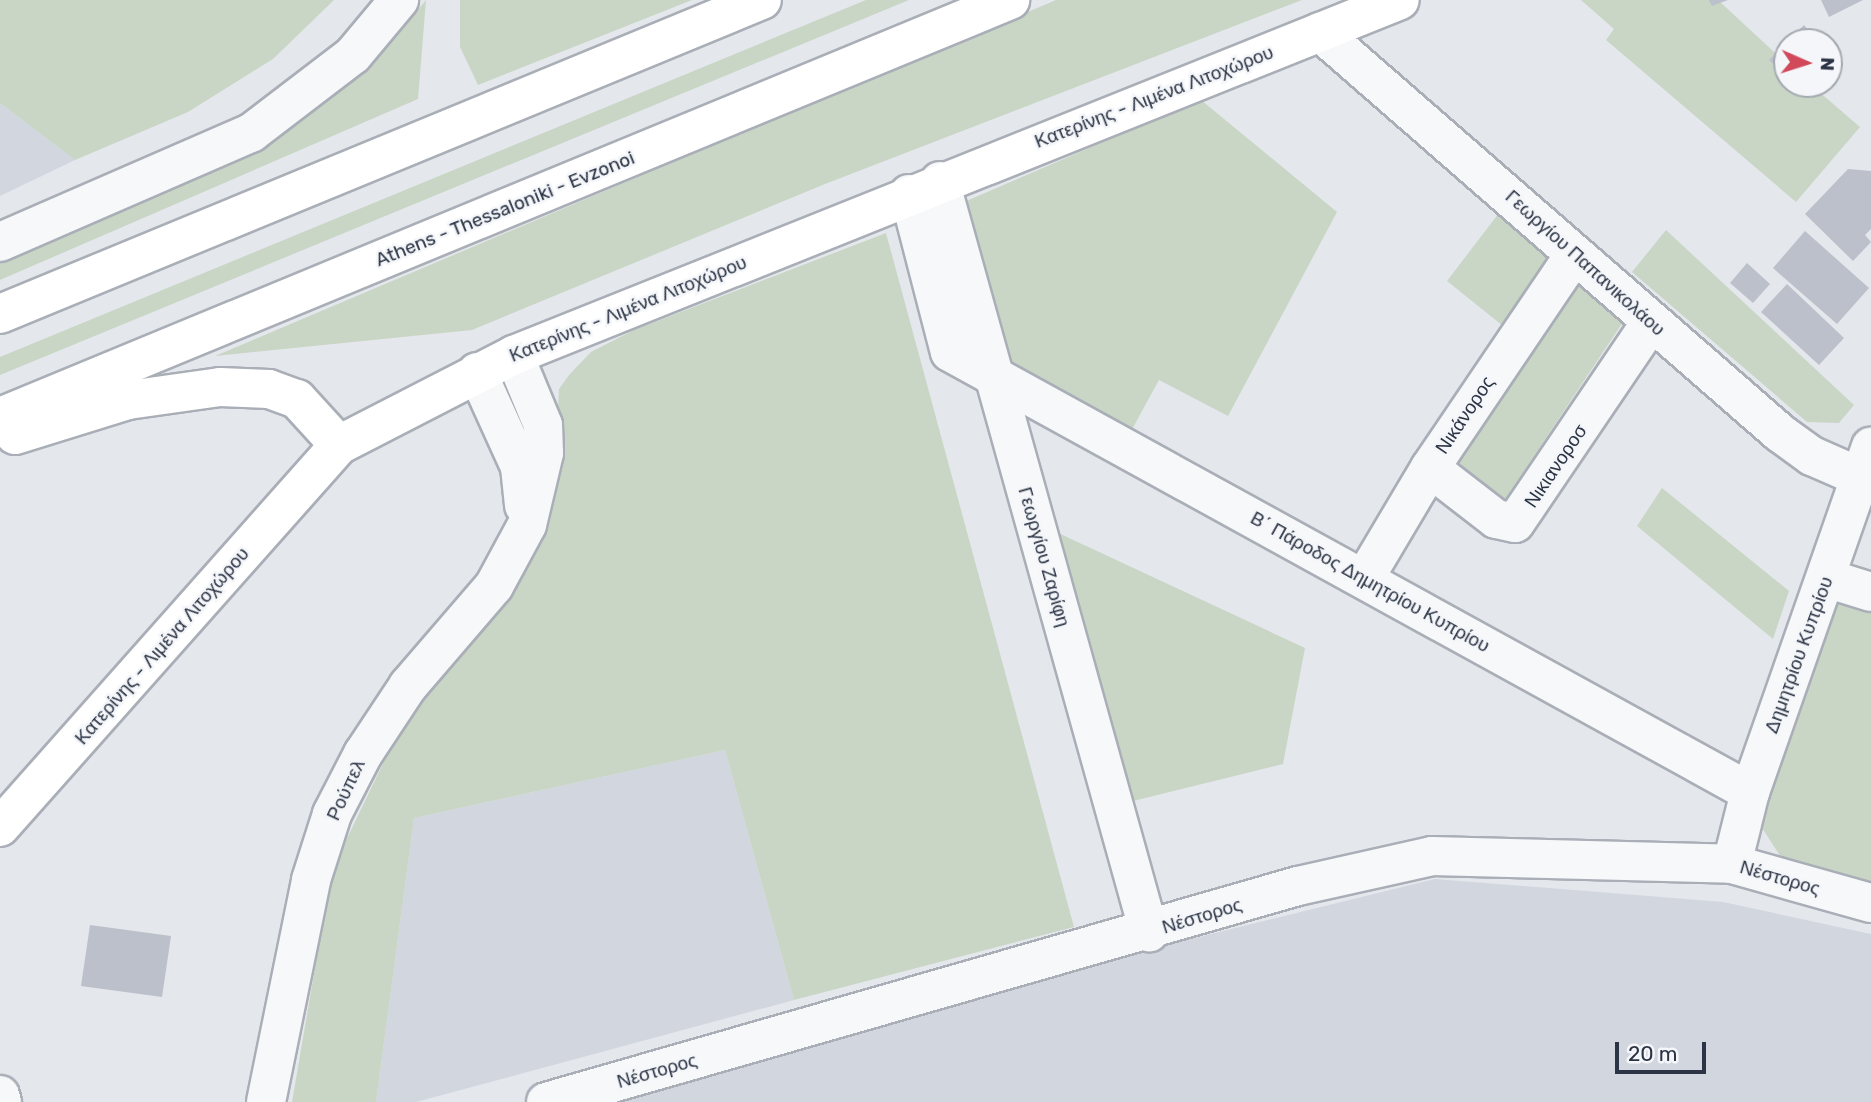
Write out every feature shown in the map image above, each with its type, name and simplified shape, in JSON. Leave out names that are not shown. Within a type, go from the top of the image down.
[{"type":"main road","points":[[0,314],[762,0]]},
{"type":"main road","name":"Athens - Thessaloniki - Evzonoi","points":[[0,417],[1010,0]]},
{"type":"main road","name":"Κατερίνης - Λιμένα Λιτοχώρου","points":[[0,827],[339,445],[514,355],[924,188],[1399,0]]},
{"type":"main road","points":[[0,439],[128,400],[219,387],[269,389],[297,399],[339,445]]},
{"type":"street","points":[[0,242],[251,133],[353,55],[399,0]]},
{"type":"street","name":"Γεωργίου Παπανικολάου","points":[[1320,32],[1780,433],[1812,456],[1866,462]]},
{"type":"street","name":"Β΄ Πάροδος Δημητρίου Κυπρίου","points":[[924,188],[950,352],[991,371],[1750,792]]},
{"type":"street","name":"Γεωργίου Ζαρίφη","points":[[924,188],[991,371],[1149,932]]},
{"type":"street","name":"Νικάνορος","points":[[1364,579],[1430,468],[1574,255]]},
{"type":"street","name":"Νικιανοροσ","points":[[1430,468],[1496,519],[1515,523],[1651,322]]},
{"type":"street","name":"Ρούπελ","points":[[266,1102],[311,880],[332,814],[363,754],[408,686],[494,586],[527,525],[544,453],[543,425],[514,355]]},
{"type":"street","points":[[477,372],[520,467],[527,525]]},
{"type":"street","name":"Δημητρίου Κυπρίου","points":[[1732,864],[1750,792],[1866,462]]},
{"type":"street","points":[[1826,578],[1871,592]]},
{"type":"street","name":"Νέστορος","points":[[546,1102],[1149,932],[1298,886],[1432,856],[1732,864],[1871,903]]},
{"type":"street","points":[[0,1095],[2,1102]]},
{"type":"shaded area","points":[[0,103],[75,160],[0,196]]},
{"type":"shaded area","points":[[725,750],[794,1000],[416,1102],[376,1102],[414,818]]},
{"type":"shaded area","points":[[1435,879],[1723,902],[1871,934],[1871,1102],[605,1102],[1166,945]]},
{"type":"green space","points":[[0,0],[334,0],[273,59],[188,112],[75,160],[0,103]]},
{"type":"green space","points":[[426,0],[418,99],[0,280],[0,255],[258,149],[323,103],[387,48]]},
{"type":"green space","points":[[460,0],[692,0],[478,85],[460,47]]},
{"type":"green space","points":[[866,0],[909,0],[0,375],[0,357]]},
{"type":"green space","points":[[1056,0],[1302,0],[825,184],[472,330],[215,356]]},
{"type":"green space","points":[[1581,0],[1718,0],[1773,51],[1773,98],[1826,98],[1860,127],[1796,202],[1606,40],[1614,29]]},
{"type":"green space","points":[[1201,100],[1337,212],[1228,416],[1159,380],[1130,433],[1010,369],[964,202]]},
{"type":"green space","points":[[1502,209],[1561,257],[1508,330],[1447,281]]},
{"type":"green space","points":[[1666,230],[1854,405],[1839,423],[1807,422],[1632,272]]},
{"type":"green space","points":[[886,233],[1074,927],[794,1000],[725,750],[414,818],[376,1102],[292,1102],[326,904],[340,853],[387,755],[433,687],[514,591],[537,551],[554,494],[559,389],[591,352],[634,330]]},
{"type":"green space","points":[[1576,280],[1623,322],[1504,501],[1452,464]]},
{"type":"green space","points":[[1662,488],[1789,591],[1773,639],[1637,526]]},
{"type":"green space","points":[[1054,531],[1305,648],[1283,764],[1129,802]]},
{"type":"green space","points":[[1831,585],[1871,598],[1871,883],[1784,862],[1755,817]]},
{"type":"building","points":[[1709,0],[1728,0],[1712,6]]},
{"type":"building","points":[[1821,0],[1863,0],[1829,17]]},
{"type":"building","points":[[1848,169],[1871,171],[1871,229],[1865,235],[1871,242],[1853,261],[1805,214]]},
{"type":"building","points":[[1805,231],[1869,288],[1837,324],[1773,268]]},
{"type":"building","points":[[1747,263],[1770,284],[1753,303],[1730,283]]},
{"type":"building","points":[[1787,284],[1844,338],[1819,365],[1761,312]]},
{"type":"building","points":[[90,925],[171,936],[162,997],[81,986]]}]
